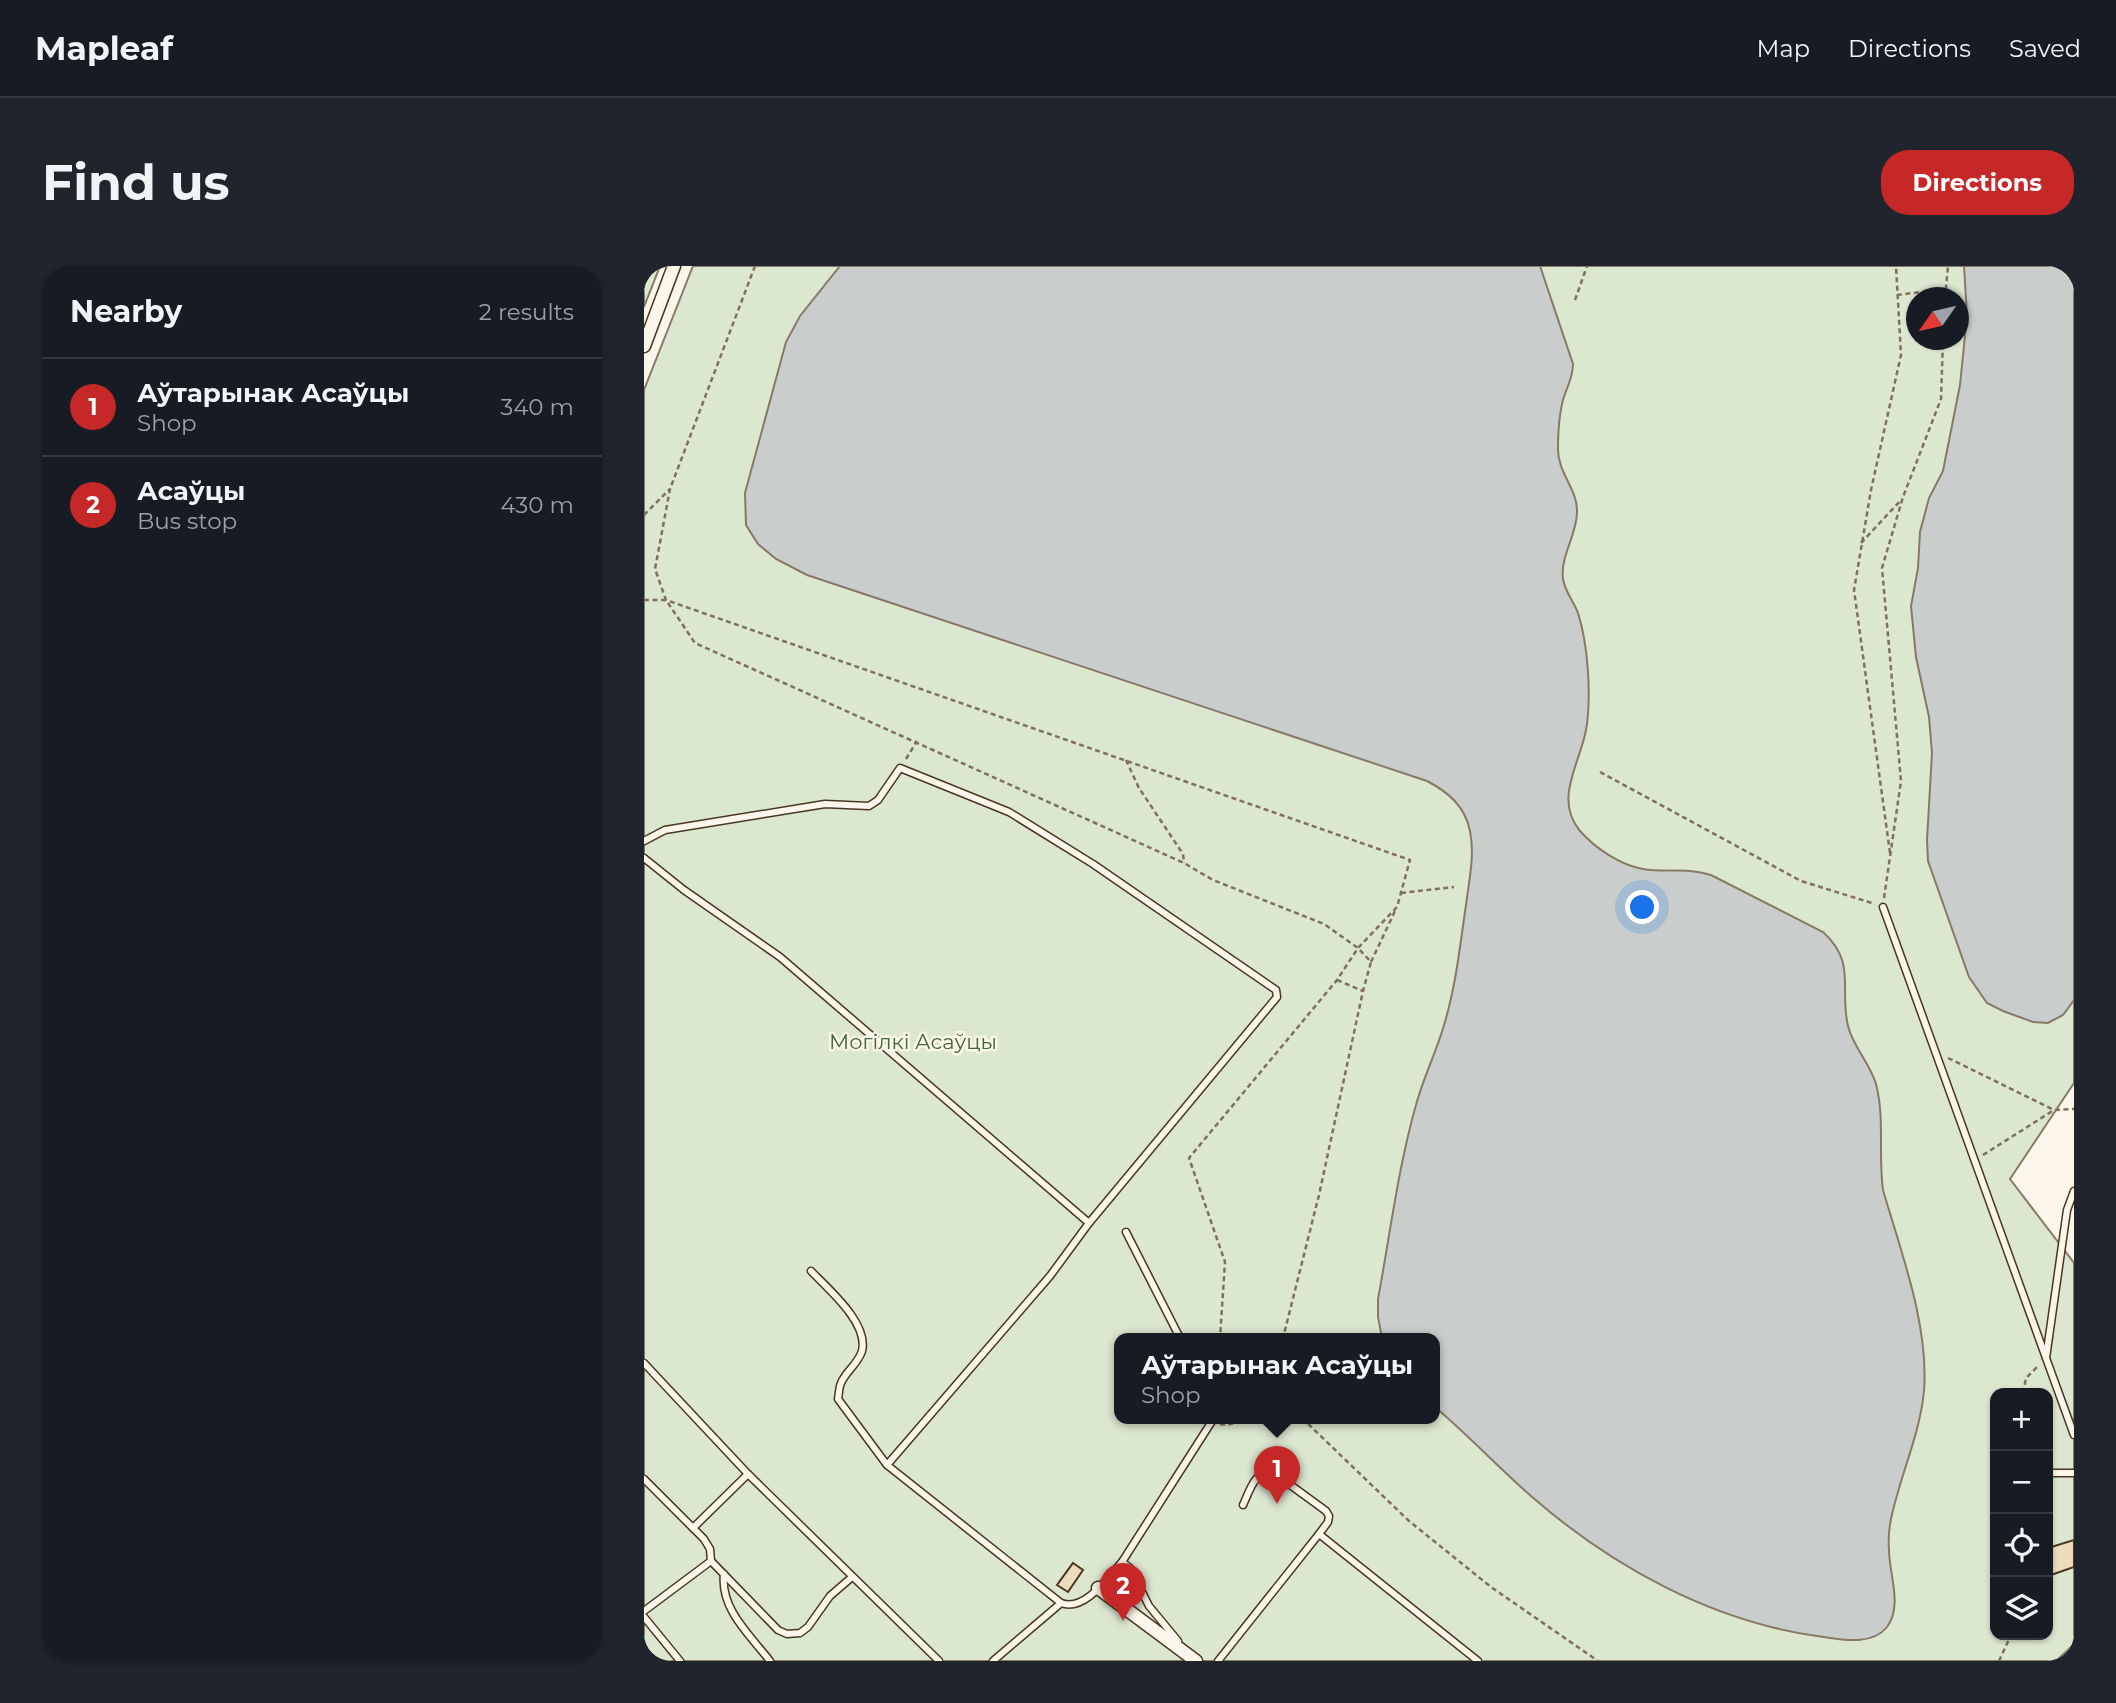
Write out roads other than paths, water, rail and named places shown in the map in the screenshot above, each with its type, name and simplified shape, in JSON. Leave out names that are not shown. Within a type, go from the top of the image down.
[{"type":"street","points":[[644,346],[674,266]]},
{"type":"street","points":[[1098,1588],[1193,1659]]},
{"type":"lane","points":[[644,841],[665,830],[825,804],[869,806],[878,800],[900,768],[1009,812],[1093,864],[1276,990],[1277,997],[1089,1223],[1050,1276],[887,1465]]},
{"type":"lane","points":[[644,858],[684,890],[780,957],[1089,1223]]},
{"type":"lane","points":[[1883,907],[2074,1435]]},
{"type":"lane","points":[[2046,1358],[2067,1210],[2074,1191]]},
{"type":"lane","points":[[1126,1232],[1177,1333]]},
{"type":"lane","points":[[811,1271],[848,1310],[862,1334],[862,1351],[841,1382],[838,1399],[887,1465],[1061,1603],[1076,1604],[1087,1598],[1122,1562],[1212,1424]]},
{"type":"lane","points":[[644,1363],[748,1475],[939,1661]]},
{"type":"lane","points":[[1218,1661],[1319,1534],[1329,1516],[1274,1473],[1265,1471],[1259,1474],[1243,1505]]},
{"type":"lane","points":[[2053,1473],[2074,1473]]},
{"type":"lane","points":[[693,1528],[748,1475]]},
{"type":"lane","points":[[644,1479],[693,1528],[710,1549],[711,1561],[778,1630],[787,1634],[800,1633],[808,1627],[830,1596],[852,1577]]},
{"type":"lane","points":[[1319,1534],[1478,1661]]},
{"type":"lane","points":[[644,1611],[711,1561]]},
{"type":"lane","points":[[1122,1562],[1130,1569],[1149,1606],[1193,1659]]},
{"type":"lane","points":[[724,1574],[723,1584],[730,1609],[768,1658],[760,1661]]},
{"type":"lane","points":[[993,1661],[1061,1603]]},
{"type":"lane","points":[[644,1617],[680,1661]]},
{"type":"place","name":"Аўтарынак Асаўцы","points":[[1277,1504]]},
{"type":"place","name":"Асаўцы","points":[[1123,1621]]},
{"type":"park label","name":"Могілкі Асаўцы","points":[[913,1042]]}]
